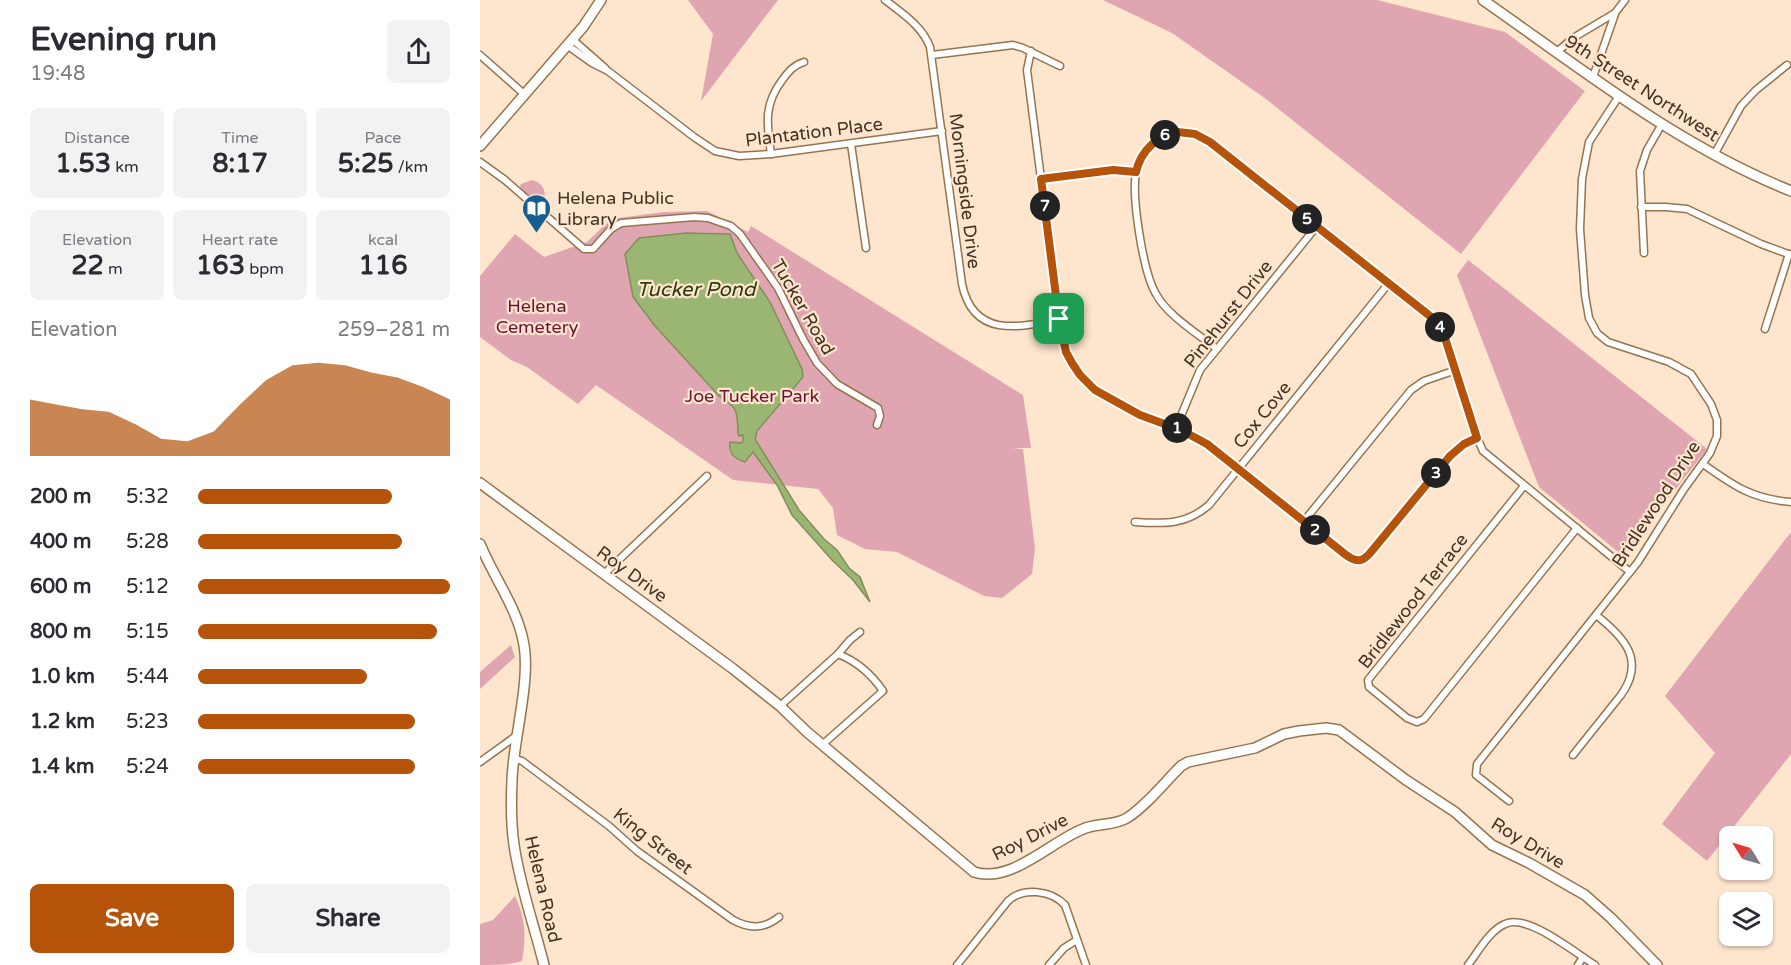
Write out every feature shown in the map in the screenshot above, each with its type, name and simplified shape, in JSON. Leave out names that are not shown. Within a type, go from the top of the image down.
[{"type":"street","points":[[480,146],[569,42],[601,0]]},
{"type":"street","name":"Morningside Drive","points":[[885,0],[921,30],[932,55],[962,284],[969,304],[986,321],[1005,327],[1059,319]]},
{"type":"street","name":"9th Street Northwest","points":[[1483,0],[1662,124],[1713,155],[1791,191]]},
{"type":"street","points":[[1593,77],[1615,13],[1625,0]]},
{"type":"street","points":[[1557,52],[1573,38],[1615,13]]},
{"type":"street","name":"Plantation Place","points":[[569,42],[687,132],[715,150],[731,155],[748,157],[942,131]]},
{"type":"street","points":[[932,55],[1008,45],[1018,46],[1060,66]]},
{"type":"street","points":[[1030,51],[1027,70],[1059,319],[1066,352],[1087,383],[1130,410],[1176,428],[1207,444],[1352,559],[1363,560],[1450,456],[1464,444],[1477,438]]},
{"type":"street","points":[[480,55],[525,94]]},
{"type":"street","points":[[771,154],[767,118],[771,97],[791,68],[804,62]]},
{"type":"street","points":[[1713,155],[1741,106],[1756,90],[1787,65]]},
{"type":"street","name":"Bridlewood Drive","points":[[1509,801],[1476,775],[1477,764],[1630,572],[1710,453],[1718,429],[1711,404],[1698,382],[1687,370],[1603,339],[1594,329],[1589,318],[1580,229],[1582,179],[1589,142],[1619,96]]},
{"type":"street","points":[[1644,253],[1640,179],[1642,164],[1662,124]]},
{"type":"street","points":[[1216,349],[1168,309],[1156,295],[1150,283],[1143,248],[1135,192],[1136,172],[1142,156],[1151,144],[1160,137],[1178,132],[1195,134],[1210,142],[1438,323],[1483,451],[1630,572]]},
{"type":"street","points":[[851,144],[866,248]]},
{"type":"street","name":"Tucker Road","points":[[480,162],[505,180],[584,249],[593,249],[611,229],[621,223],[694,217],[708,218],[731,226],[740,234],[778,288],[802,339],[817,363],[837,384],[875,405],[880,412],[877,425]]},
{"type":"street","points":[[1041,179],[1113,170],[1136,172]]},
{"type":"street","points":[[1641,207],[1686,209],[1790,255],[1765,329]]},
{"type":"street","name":"Pinehurst Drive","points":[[1176,428],[1195,380],[1216,349],[1317,226]]},
{"type":"street","name":"Cox Cove","points":[[1135,522],[1169,524],[1193,517],[1209,505],[1389,283]]},
{"type":"street","points":[[1304,521],[1411,390],[1424,381],[1456,370]]},
{"type":"street","points":[[1703,464],[1739,489],[1760,498],[1791,502]]},
{"type":"street","points":[[604,574],[707,476]]},
{"type":"street","name":"Roy Drive","points":[[480,483],[732,668],[780,706],[822,745],[970,869],[981,874],[993,875],[1007,871],[1082,829],[1124,820],[1188,762],[1256,748],[1284,734],[1299,730],[1334,729],[1343,732],[1389,768],[1455,812],[1492,845],[1537,867],[1585,895],[1657,965]]},
{"type":"street","name":"Bridlewood Terrace","points":[[1524,486],[1368,680],[1369,687],[1407,718],[1417,722],[1424,719],[1577,528]]},
{"type":"street","name":"Helena Road","points":[[480,544],[483,562],[511,606],[523,639],[526,664],[513,758],[511,812],[514,846],[544,965]]},
{"type":"street","points":[[1573,755],[1626,688],[1630,677],[1632,663],[1624,641],[1596,615]]},
{"type":"street","points":[[780,706],[860,633]]},
{"type":"street","points":[[822,745],[883,691],[852,660],[838,654]]},
{"type":"street","points":[[480,762],[516,736]]},
{"type":"street","name":"King Street","points":[[513,758],[522,761],[609,826],[651,861],[733,920],[755,927],[769,924],[779,916]]},
{"type":"street","points":[[957,965],[1008,901],[1016,894],[1027,891],[1050,896],[1067,908],[1086,965]]},
{"type":"street","points":[[1468,965],[1495,931],[1503,924],[1512,921],[1524,922],[1534,927],[1595,965]]},
{"type":"street","points":[[1049,965],[1064,948],[1077,940]]},
{"type":"street","points":[[1578,965],[1583,957]]},
{"type":"green space","points":[[688,0],[778,0],[701,101],[713,34]]},
{"type":"green space","points":[[1103,0],[1377,0],[1505,32],[1585,91],[1461,254],[1266,99],[1172,33]]},
{"type":"green space","points":[[532,180],[540,184],[545,193],[540,204],[519,189],[521,184]]},
{"type":"green space","name":"Joe Tucker Park","points":[[707,211],[748,232],[751,226],[1023,395],[1031,448],[1011,448],[1023,449],[1035,549],[1032,574],[1002,598],[984,596],[897,552],[865,549],[837,535],[833,508],[818,489],[733,480],[596,385],[578,404],[480,337],[480,276],[515,234],[544,257],[587,242],[611,219],[664,212]]},
{"type":"green space","points":[[1468,260],[1707,449],[1623,556],[1539,487],[1457,275]]},
{"type":"green space","points":[[1791,532],[1791,754],[1734,826],[1719,826],[1719,846],[1707,861],[1662,824],[1715,753],[1665,696]]},
{"type":"green space","points":[[511,645],[515,657],[480,689],[480,672]]},
{"type":"green space","points":[[515,896],[524,929],[522,961],[480,965],[480,924],[493,920]]},
{"type":"water","name":"Tucker Pond","points":[[686,233],[730,234],[737,253],[770,302],[802,369],[803,377],[757,431],[755,439],[799,510],[824,539],[837,550],[849,568],[860,577],[870,602],[853,580],[792,515],[777,485],[753,452],[745,462],[733,455],[730,442],[741,443],[743,441],[743,435],[739,436],[738,433],[734,407],[719,396],[655,326],[633,297],[625,254],[639,238]]},
{"type":"place","name":"Helena Public Library","points":[[536,234]]},
{"type":"route","points":[[1178,132],[1189,132],[1210,142],[1438,323],[1444,335],[1477,438],[1454,451],[1366,558],[1356,561],[1207,444],[1181,430],[1140,415],[1095,390],[1080,375],[1066,352],[1059,319],[1041,179],[1113,170],[1136,172],[1142,156],[1160,137],[1178,132]]},
{"type":"park label","name":"Helena Cemetery","points":[[537,316]]}]
